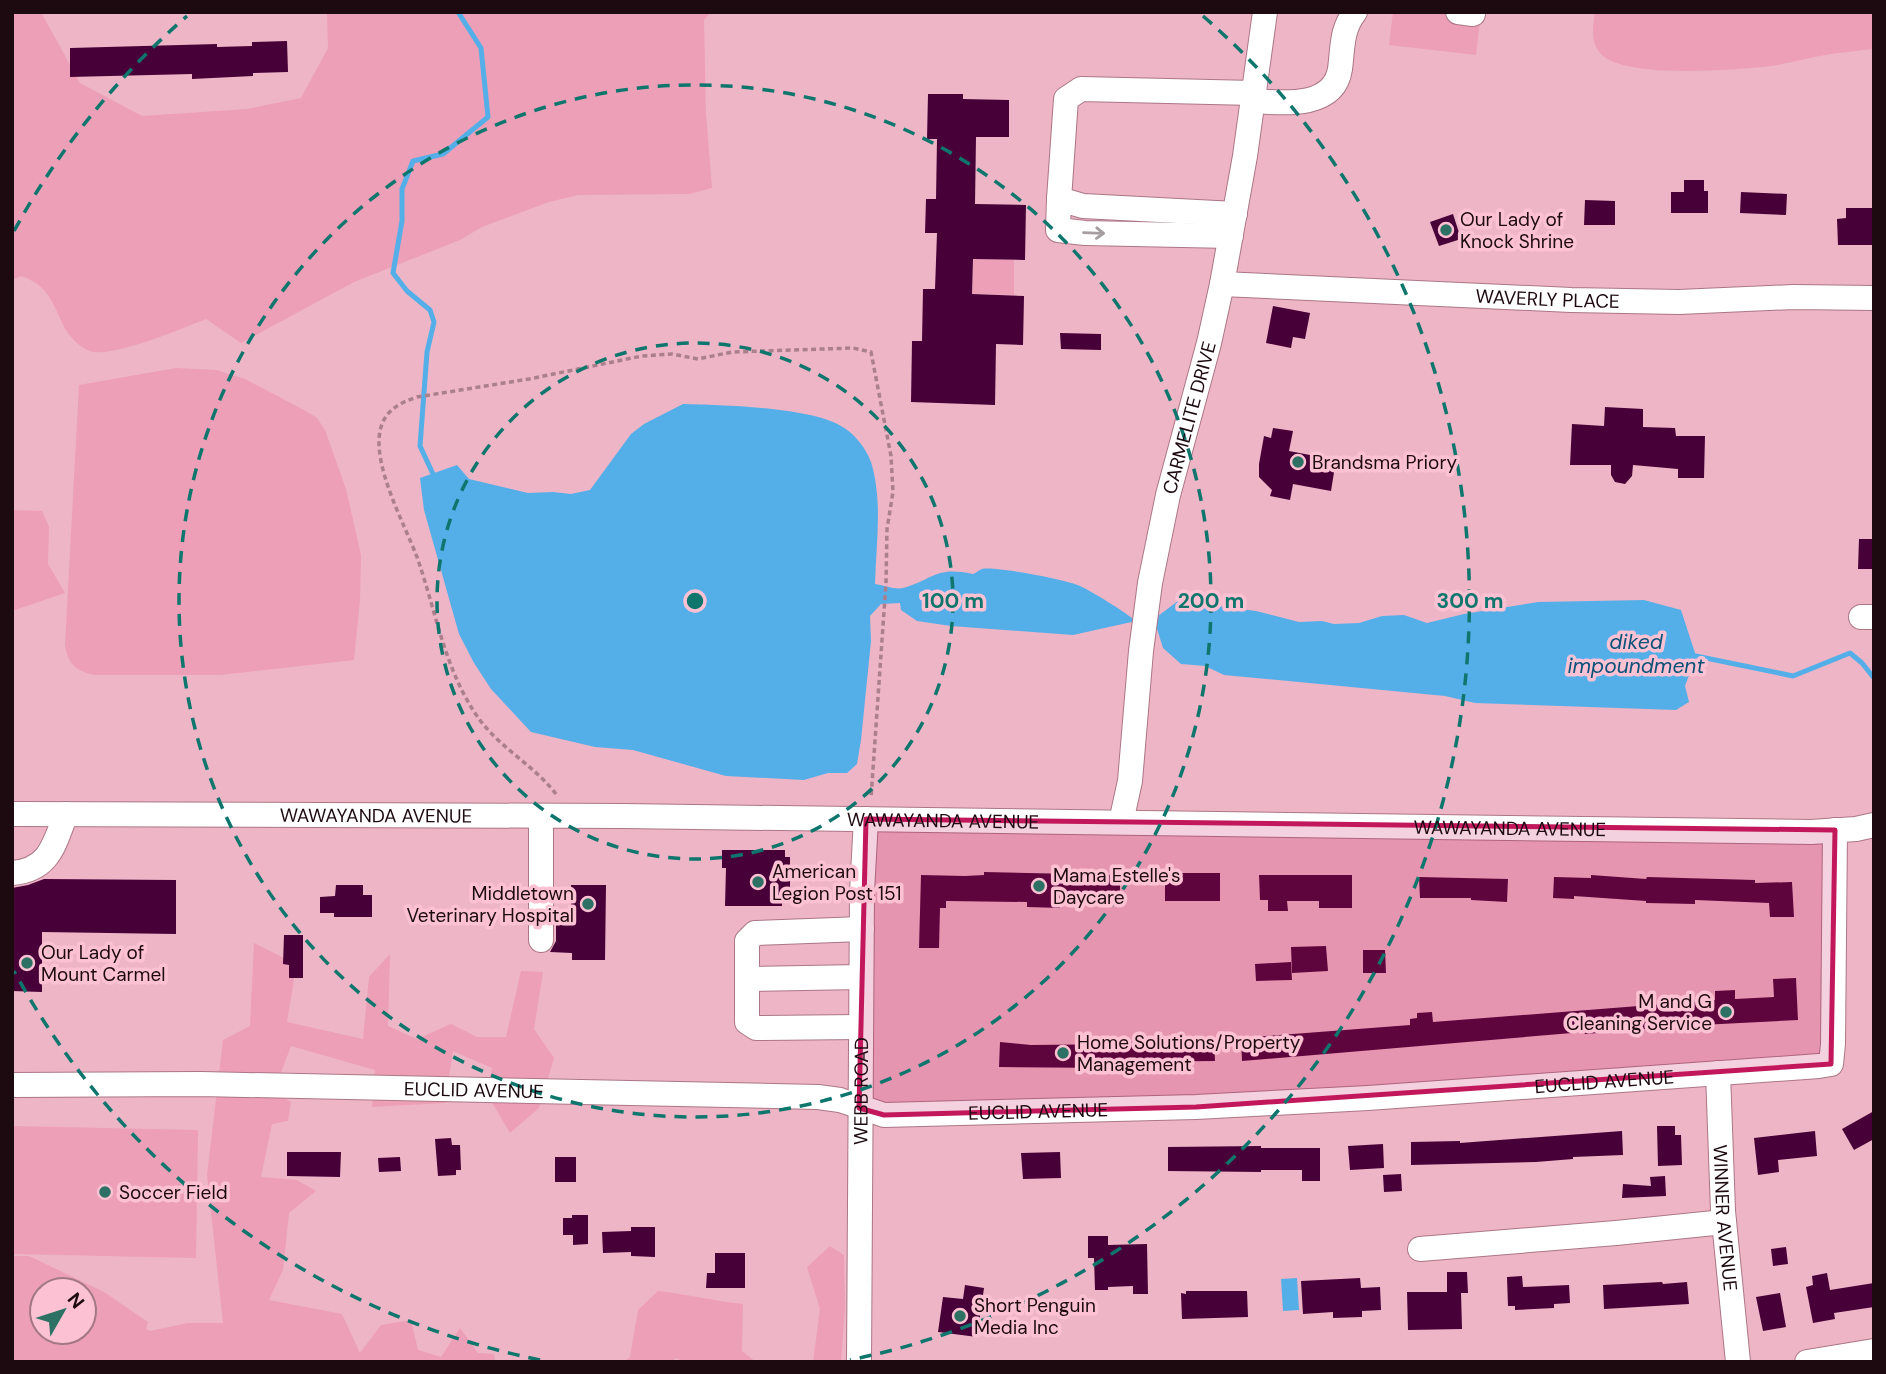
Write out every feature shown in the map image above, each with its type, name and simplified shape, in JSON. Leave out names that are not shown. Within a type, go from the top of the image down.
[{"type":"street","name":"CARMELITE DRIVE","points":[[1121,822],[1130,781],[1141,651],[1152,572],[1168,495],[1223,284],[1265,12]]},
{"type":"street","points":[[1233,225],[1085,233],[1058,230],[1066,99],[1081,89],[1253,97],[1300,103],[1329,90],[1336,82],[1345,30],[1355,12]]},
{"type":"street","name":"WAVERLY PLACE","points":[[1223,284],[1665,302],[1793,297],[1874,298]]},
{"type":"street","name":"WAWAYANDA AVENUE","points":[[12,814],[552,816],[869,809],[1121,822],[1811,832],[1874,825]]},
{"type":"street","name":"WEBB ROAD","points":[[859,1362],[860,1027],[869,809]]},
{"type":"street","points":[[12,873],[35,868],[50,855],[66,814]]},
{"type":"street","points":[[541,940],[552,816]]},
{"type":"street","name":"EUCLID AVENUE","points":[[12,1085],[201,1084],[818,1097],[840,1100],[884,1115],[1196,1107],[1368,1098],[1819,1066],[1831,1064],[1835,830]]},
{"type":"street","points":[[860,1027],[756,1028],[747,1022],[747,940],[755,933],[862,929]]},
{"type":"street","points":[[747,979],[861,977]]},
{"type":"street","name":"WINNER AVENUE","points":[[1718,1073],[1724,1222],[1738,1362]]},
{"type":"street","points":[[1420,1249],[1724,1222]]},
{"type":"street","points":[[1823,1361],[1874,1352]]},
{"type":"path","points":[[552,816],[558,796],[546,782],[516,758],[478,718],[447,658],[417,558],[396,507],[380,456],[380,428],[390,409],[417,397],[529,379],[642,356],[672,354],[698,359],[732,352],[853,348],[872,352],[891,456],[893,492],[887,529],[884,615],[869,809]]},
{"type":"highlighted area","points":[[866,819],[1835,830],[1831,1064],[1196,1107],[884,1115],[859,1108]]},
{"type":"shaded area","points":[[12,12],[41,12],[80,83],[142,116],[247,109],[301,98],[328,48],[327,12],[711,12],[704,20],[706,114],[712,188],[689,194],[578,195],[549,202],[482,227],[460,240],[354,282],[241,343],[206,319],[128,347],[111,351],[87,350],[67,332],[41,287],[21,276],[12,280]]},
{"type":"shaded area","points":[[1393,12],[1481,12],[1476,55],[1389,45]]},
{"type":"shaded area","points":[[1595,12],[1874,12],[1874,49],[1763,67],[1677,71],[1630,67],[1612,61],[1600,53],[1593,38]]},
{"type":"shaded area","points":[[973,259],[1014,260],[1014,295],[972,294]]},
{"type":"shaded area","points":[[176,368],[216,370],[245,379],[317,418],[325,430],[346,489],[361,555],[354,660],[220,675],[95,675],[78,669],[71,662],[65,645],[79,385]]},
{"type":"shaded area","points":[[12,510],[42,511],[49,527],[48,564],[65,593],[12,611]]},
{"type":"shaded area","points":[[254,943],[286,959],[294,980],[287,1022],[363,1039],[369,977],[390,954],[388,1026],[417,1039],[451,1024],[477,1037],[506,1037],[521,971],[543,972],[534,1029],[554,1058],[539,1108],[510,1133],[487,1094],[492,1068],[453,1051],[445,1103],[372,1107],[375,1070],[291,1046],[274,1091],[291,1102],[288,1121],[272,1124],[261,1177],[297,1180],[316,1191],[289,1213],[283,1270],[269,1300],[342,1314],[360,1353],[381,1325],[411,1320],[418,1350],[441,1357],[460,1328],[478,1353],[494,1354],[495,1362],[12,1362],[12,1256],[29,1256],[71,1276],[28,1276],[28,1346],[98,1346],[98,1289],[148,1322],[146,1329],[150,1331],[188,1323],[223,1323],[207,1175],[223,1040],[250,1026]]},
{"type":"shaded area","name":"Soccer Field","points":[[12,1126],[198,1130],[196,1258],[12,1254]]},
{"type":"shaded area","points":[[830,1246],[844,1255],[845,1308],[841,1362],[813,1362],[820,1309],[807,1267]]},
{"type":"shaded area","points":[[658,1291],[743,1304],[742,1351],[756,1362],[684,1362],[676,1358],[672,1362],[624,1362],[630,1357],[638,1310]]},
{"type":"water","points":[[683,404],[742,406],[809,415],[841,426],[859,441],[871,462],[877,492],[875,584],[900,588],[943,573],[973,574],[982,569],[1015,571],[1080,586],[1136,621],[1073,635],[917,621],[901,610],[900,603],[881,604],[870,616],[871,641],[861,740],[857,764],[847,773],[828,773],[804,780],[726,776],[633,750],[595,747],[531,732],[491,689],[459,634],[424,510],[420,478],[457,465],[469,479],[528,493],[571,494],[590,490],[631,434],[644,424]]},
{"type":"water","name":"diked impoundment","points":[[1644,600],[1681,610],[1696,656],[1685,686],[1689,702],[1676,710],[1475,703],[1445,696],[1224,675],[1205,666],[1181,664],[1163,648],[1154,619],[1178,601],[1256,611],[1299,622],[1322,621],[1334,624],[1359,623],[1382,616],[1404,615],[1427,623],[1538,602]]},
{"type":"water","points":[[1297,1278],[1299,1310],[1283,1311],[1281,1279]]},
{"type":"building","points":[[287,41],[288,72],[192,79],[192,74],[70,77],[70,48],[217,44],[217,47],[252,46],[252,42]]},
{"type":"building","points":[[928,94],[963,94],[963,99],[1009,100],[1009,137],[976,137],[975,204],[1026,205],[1025,260],[973,259],[972,294],[1024,296],[1023,345],[996,344],[995,405],[911,402],[912,341],[922,341],[923,289],[935,289],[937,233],[925,233],[926,199],[936,199],[937,139],[927,139]]},
{"type":"building","points":[[1684,180],[1704,180],[1704,191],[1708,191],[1708,213],[1671,213],[1671,192],[1684,192]]},
{"type":"building","points":[[1741,192],[1787,194],[1786,215],[1740,213]]},
{"type":"building","points":[[1585,200],[1615,201],[1615,225],[1584,225]]},
{"type":"building","points":[[1846,208],[1872,208],[1874,245],[1838,245],[1837,219],[1846,218]]},
{"type":"building","name":"Our Lady of Knock Shrine","points":[[1453,214],[1461,239],[1439,246],[1430,222]]},
{"type":"building","points":[[1273,306],[1310,313],[1305,339],[1293,337],[1291,348],[1266,343]]},
{"type":"building","points":[[1060,333],[1101,334],[1101,350],[1061,349]]},
{"type":"building","points":[[1605,407],[1643,409],[1643,427],[1675,428],[1676,436],[1705,436],[1704,478],[1678,478],[1678,469],[1633,465],[1632,476],[1625,484],[1615,482],[1611,475],[1611,465],[1570,465],[1572,424],[1604,426]]},
{"type":"building","name":"Brandsma Priory","points":[[1273,428],[1293,431],[1289,451],[1336,460],[1331,491],[1293,484],[1290,500],[1270,496],[1272,490],[1259,477],[1259,464],[1264,436],[1271,438]]},
{"type":"building","points":[[1859,539],[1874,539],[1874,569],[1858,569]]},
{"type":"building","name":"American Legion Post 151","points":[[722,850],[785,850],[785,857],[790,857],[790,897],[782,896],[782,906],[725,906],[726,868],[722,868]]},
{"type":"building","points":[[984,872],[1120,875],[1120,896],[1060,894],[1060,908],[1027,907],[1027,902],[946,901],[946,908],[940,908],[939,948],[919,948],[921,875],[965,876],[984,875]]},
{"type":"building","points":[[1165,873],[1220,873],[1220,901],[1165,901]]},
{"type":"building","points":[[1259,875],[1352,875],[1352,908],[1319,908],[1319,901],[1287,901],[1288,911],[1268,911],[1268,900],[1260,900]]},
{"type":"building","points":[[1591,875],[1646,879],[1755,880],[1755,883],[1792,882],[1794,917],[1770,917],[1769,903],[1695,900],[1695,904],[1646,903],[1574,896],[1574,899],[1553,898],[1554,877],[1591,878]]},
{"type":"building","points":[[1419,877],[1508,879],[1507,902],[1471,898],[1420,898]]},
{"type":"building","name":"Our Lady of Mount Carmel","points":[[44,879],[176,880],[176,934],[42,932],[42,992],[12,991],[12,888]]},
{"type":"building","points":[[336,885],[363,885],[363,895],[372,895],[372,917],[334,917],[334,913],[320,913],[320,897],[335,896]]},
{"type":"building","name":"Middletown Veterinary Hospital","points":[[571,885],[606,885],[605,960],[572,960],[572,953],[550,952],[556,941],[556,923],[571,923]]},
{"type":"building","points":[[284,935],[303,935],[303,978],[289,978],[289,965],[283,964]]},
{"type":"building","points":[[1326,946],[1328,971],[1292,973],[1291,947]]},
{"type":"building","points":[[1363,950],[1385,950],[1386,973],[1363,973]]},
{"type":"building","points":[[1291,962],[1292,980],[1256,981],[1255,964]]},
{"type":"building","points":[[1796,978],[1798,1020],[1584,1032],[1242,1061],[1241,1038],[1410,1025],[1410,1019],[1417,1018],[1417,1013],[1432,1012],[1433,1022],[1715,1000],[1715,991],[1735,990],[1735,999],[1774,997],[1773,979]]},
{"type":"building","points":[[1214,1040],[1215,1061],[1112,1062],[1112,1068],[999,1067],[1000,1042],[1031,1045]]},
{"type":"building","points":[[1874,1111],[1874,1139],[1854,1150],[1842,1129]]},
{"type":"building","points":[[1657,1126],[1675,1126],[1675,1135],[1681,1135],[1682,1165],[1658,1166]]},
{"type":"building","points":[[1622,1131],[1623,1155],[1536,1162],[1411,1165],[1411,1142],[1460,1143]]},
{"type":"building","points":[[1815,1131],[1817,1156],[1778,1160],[1779,1172],[1758,1175],[1754,1138]]},
{"type":"building","points":[[451,1138],[452,1145],[460,1145],[461,1170],[456,1170],[456,1175],[438,1176],[435,1139]]},
{"type":"building","points":[[1383,1144],[1384,1168],[1350,1170],[1348,1146]]},
{"type":"building","points":[[1168,1147],[1320,1148],[1320,1181],[1302,1181],[1302,1170],[1168,1171]]},
{"type":"building","points":[[287,1152],[341,1152],[340,1177],[287,1176]]},
{"type":"building","points":[[1060,1152],[1061,1178],[1023,1179],[1021,1153]]},
{"type":"building","points":[[400,1157],[401,1171],[379,1172],[378,1158]]},
{"type":"building","points":[[555,1157],[576,1157],[576,1182],[555,1182]]},
{"type":"building","points":[[1401,1174],[1402,1191],[1384,1192],[1383,1175]]},
{"type":"building","points":[[1665,1176],[1666,1196],[1622,1198],[1623,1184],[1651,1186],[1650,1177]]},
{"type":"building","points":[[572,1215],[588,1215],[588,1244],[573,1245],[573,1235],[563,1235],[563,1218],[572,1218]]},
{"type":"building","points":[[631,1227],[655,1227],[655,1257],[631,1256],[631,1252],[603,1253],[602,1232],[631,1231]]},
{"type":"building","points":[[1088,1236],[1108,1236],[1108,1245],[1147,1244],[1148,1294],[1133,1294],[1133,1286],[1095,1290],[1094,1258],[1088,1258]]},
{"type":"building","points":[[1786,1247],[1788,1264],[1773,1266],[1771,1249]]},
{"type":"building","points":[[715,1253],[745,1253],[745,1288],[706,1288],[707,1273],[715,1273]]},
{"type":"building","points":[[1447,1272],[1467,1272],[1468,1293],[1461,1293],[1462,1329],[1408,1330],[1407,1292],[1447,1292]]},
{"type":"building","points":[[1827,1273],[1830,1290],[1874,1283],[1874,1307],[1834,1313],[1835,1319],[1813,1323],[1806,1287],[1813,1285],[1812,1276]]},
{"type":"building","points":[[1522,1276],[1523,1287],[1569,1285],[1570,1303],[1554,1304],[1554,1308],[1515,1310],[1515,1306],[1508,1306],[1507,1277]]},
{"type":"building","points":[[1360,1278],[1361,1288],[1380,1287],[1381,1310],[1362,1311],[1362,1317],[1333,1318],[1333,1312],[1303,1314],[1301,1281]]},
{"type":"building","points":[[1687,1282],[1689,1304],[1604,1309],[1603,1285]]},
{"type":"building","name":"Short Penguin Media Inc","points":[[965,1285],[984,1288],[977,1337],[938,1332],[943,1297],[963,1299]]},
{"type":"building","points":[[1186,1291],[1247,1291],[1248,1317],[1182,1319],[1181,1293],[1186,1294]]},
{"type":"building","points":[[1780,1293],[1786,1327],[1763,1331],[1756,1297]]},
{"type":"waterway","points":[[433,474],[420,446],[427,352],[434,322],[430,310],[407,291],[393,273],[402,221],[402,189],[413,161],[443,154],[488,117],[481,48],[458,12]]},
{"type":"waterway","points":[[1696,656],[1793,676],[1850,653],[1874,678]]},
{"type":"place","name":"Our Lady of Knock Shrine","points":[[1446,230]]},
{"type":"place","name":"Brandsma Priory","points":[[1298,462]]},
{"type":"place","name":"American Legion Post 151","points":[[758,882]]},
{"type":"place","name":"Mama Estelle's Daycare","points":[[1039,886]]},
{"type":"place","name":"Middletown Veterinary Hospital","points":[[588,904]]},
{"type":"place","name":"Our Lady of Mount Carmel","points":[[27,963]]},
{"type":"place","name":"M and G Cleaning Service","points":[[1726,1012]]},
{"type":"place","name":"Home Solutions/Property Management","points":[[1063,1053]]},
{"type":"place","name":"Soccer Field","points":[[105,1192]]},
{"type":"place","name":"Short Penguin Media Inc","points":[[960,1316]]}]
